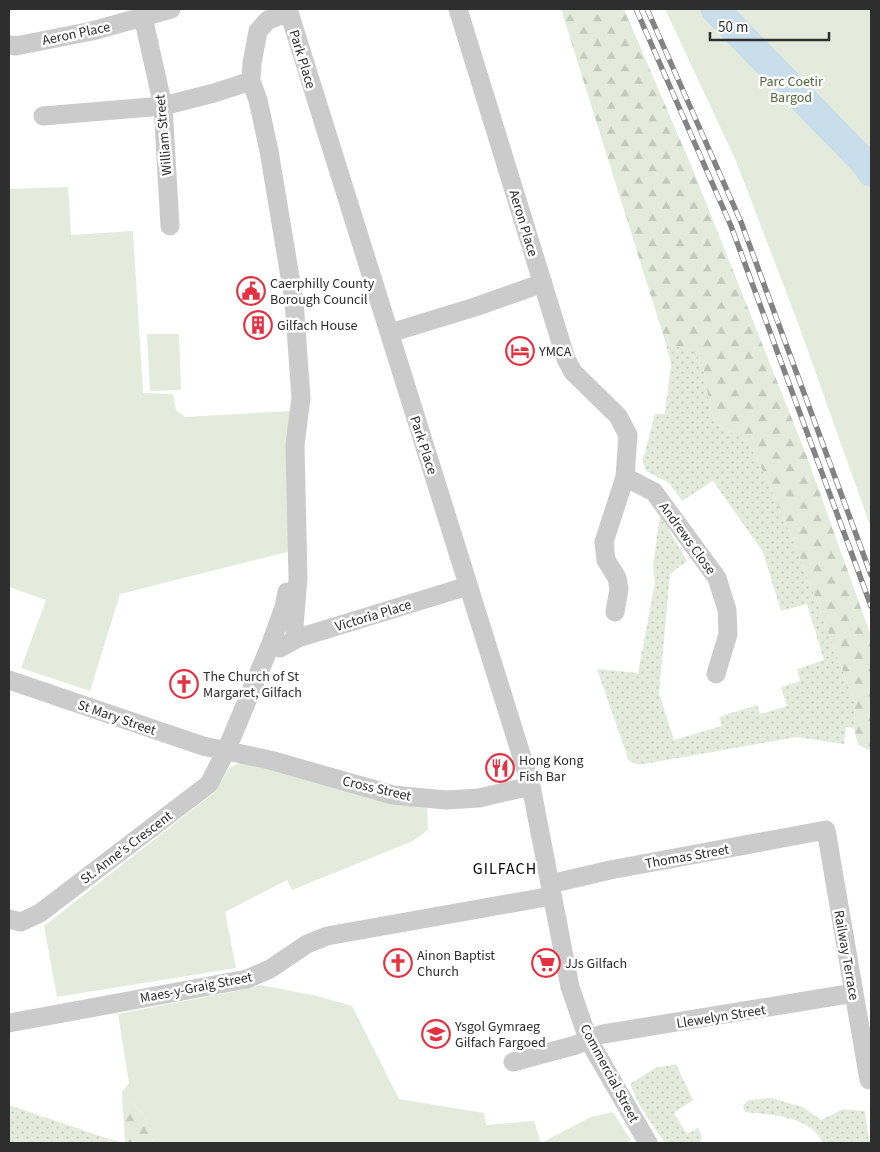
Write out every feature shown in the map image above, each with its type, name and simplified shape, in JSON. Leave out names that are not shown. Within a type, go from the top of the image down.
[{"type":"street","name":"Aeron Place","points":[[9,46],[92,31],[171,9]]},
{"type":"street","name":"Aeron Place","points":[[458,9],[543,283]]},
{"type":"street","points":[[289,10],[268,20],[258,31],[252,63],[251,81],[258,100],[269,151],[294,301],[301,398],[295,445],[298,578],[294,627],[298,638]]},
{"type":"street","name":"Park Place","points":[[289,10],[531,786],[550,890]]},
{"type":"street","name":"William Street","points":[[143,17],[163,106],[170,226]]},
{"type":"street","points":[[43,116],[163,106],[214,94],[251,81]]},
{"type":"street","points":[[390,333],[475,307],[543,283],[566,359],[573,372],[618,416],[628,435],[625,477],[604,542],[606,560],[617,578],[619,589],[615,612]]},
{"type":"street","name":"Andrews Close","points":[[625,477],[654,492],[717,578],[728,610],[728,634],[716,674]]},
{"type":"street","name":"St. Anne's Crescent","points":[[9,919],[21,922],[40,913],[209,784],[226,751],[270,646],[284,607],[289,580]]},
{"type":"street","name":"Victoria Place","points":[[280,648],[298,638],[468,586]]},
{"type":"street","name":"St Mary Street","points":[[9,680],[203,746],[226,751]]},
{"type":"street","name":"Cross Street","points":[[226,751],[270,760],[393,795],[446,800],[479,798],[531,786]]},
{"type":"street","name":"Thomas Street","points":[[550,890],[620,868],[826,830]]},
{"type":"street","name":"Railway Terrace","points":[[826,830],[868,1080]]},
{"type":"street","name":"Maes-y-Graig Street","points":[[9,1023],[247,979],[270,969],[307,944],[327,936],[550,890]]},
{"type":"street","name":"Commercial Street","points":[[550,890],[570,987],[588,1038],[648,1143]]},
{"type":"street","name":"Llewelyn Street","points":[[513,1062],[576,1045],[588,1038],[603,1034],[854,993]]},
{"type":"green space","points":[[561,9],[624,9],[693,170],[806,454],[871,636],[871,751],[858,745],[854,728],[855,703],[796,547],[765,475],[748,442],[716,423],[711,412],[702,361],[690,349],[666,344]]},
{"type":"green space","name":"Parc Coetir Bargod","points":[[665,9],[871,9],[871,528],[798,323],[736,161]]},
{"type":"green space","points":[[68,187],[71,235],[133,231],[143,393],[173,394],[176,410],[185,417],[291,411],[291,551],[120,594],[90,691],[21,668],[46,600],[9,587],[9,189]]},
{"type":"green space","points":[[147,334],[179,334],[181,390],[150,391]]},
{"type":"green space","points":[[666,344],[690,349],[702,361],[711,412],[716,423],[748,442],[765,475],[796,547],[855,703],[854,728],[846,727],[844,744],[797,737],[639,765],[629,761],[597,669],[638,673],[655,583],[653,565],[660,515],[687,561],[670,574],[659,693],[674,740],[722,726],[719,717],[757,705],[760,714],[787,706],[781,687],[800,681],[797,669],[824,660],[807,604],[781,611],[763,552],[713,481],[682,501],[669,483],[646,471],[642,459],[655,414],[665,414],[671,364]]},
{"type":"green space","points":[[246,760],[427,807],[428,830],[413,841],[292,890],[287,880],[225,912],[236,968],[57,997],[44,926],[215,792],[229,768]]},
{"type":"green space","points":[[261,985],[317,996],[352,1006],[399,1099],[484,1113],[486,1125],[534,1121],[541,1143],[154,1143],[144,1115],[122,1092],[129,1083],[118,1014]]},
{"type":"green space","points":[[676,1064],[693,1100],[674,1113],[687,1134],[698,1128],[701,1135],[701,1143],[665,1143],[640,1106],[630,1084],[655,1068]]},
{"type":"green space","points":[[122,1092],[144,1115],[154,1143],[125,1143]]},
{"type":"green space","points":[[771,1098],[803,1107],[821,1120],[843,1109],[865,1111],[869,1143],[823,1143],[817,1134],[800,1122],[778,1116],[745,1112],[743,1106],[748,1100]]},
{"type":"green space","points":[[9,1105],[109,1139],[108,1143],[9,1143]]},
{"type":"green space","points":[[613,1112],[631,1140],[626,1143],[541,1143],[591,1117]]},
{"type":"green space","points":[[110,1139],[125,1143],[108,1143]]},
{"type":"waterway","points":[[715,9],[866,164],[871,172]]},
{"type":"railway","points":[[636,9],[731,226],[871,606]]},
{"type":"railway","points":[[647,9],[741,222],[871,575]]},
{"type":"place","name":"Caerphilly County Borough Council","points":[[251,291]]},
{"type":"place","name":"Gilfach House","points":[[258,325]]},
{"type":"place","name":"YMCA","points":[[520,351]]},
{"type":"place","name":"The Church of St Margaret, Gilfach","points":[[184,684]]},
{"type":"place","name":"Hong Kong Fish Bar","points":[[500,768]]},
{"type":"place","name":"Ainon Baptist Church","points":[[398,963]]},
{"type":"place","name":"JJs Gilfach","points":[[546,963]]},
{"type":"place","name":"Ysgol Gymraeg Gilfach Fargoed","points":[[436,1034]]},
{"type":"district","name":"GILFACH","points":[[505,868]]}]
